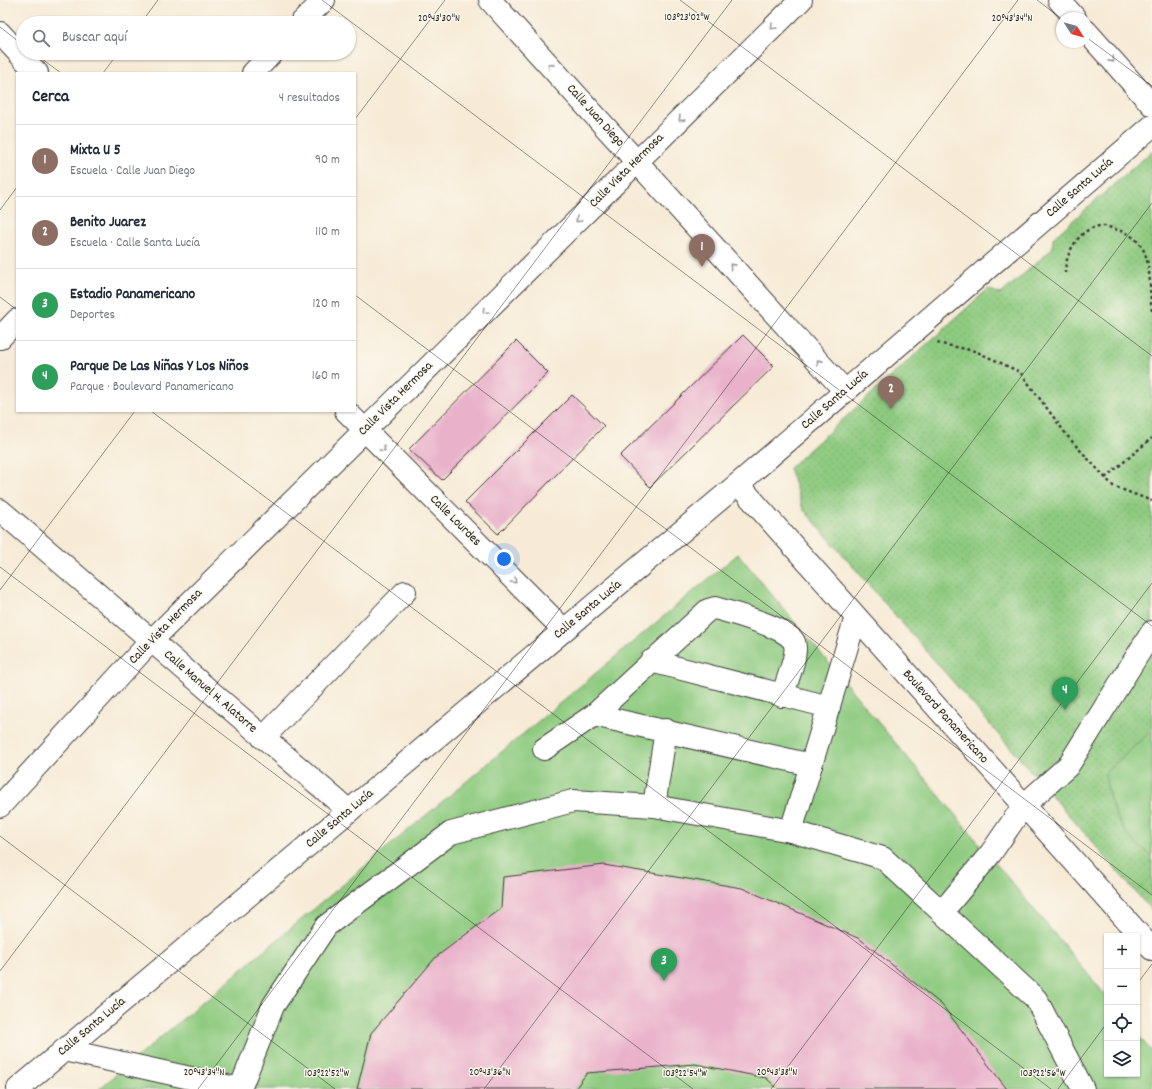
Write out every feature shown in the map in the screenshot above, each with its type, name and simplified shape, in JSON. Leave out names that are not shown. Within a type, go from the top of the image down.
[{"type":"street","points":[[308,16],[324,0]]},
{"type":"street","name":"Calle Juan Diego","points":[[490,0],[845,391]]},
{"type":"street","name":"Calle Vista Hermosa","points":[[0,806],[151,641],[801,0]]},
{"type":"street","points":[[1058,0],[1069,12]]},
{"type":"street","points":[[0,33],[16,50]]},
{"type":"street","points":[[1092,38],[1152,105]]},
{"type":"street","points":[[25,60],[36,72]]},
{"type":"street","points":[[254,72],[265,60]]},
{"type":"street","name":"Calle Santa Lucía","points":[[18,1089],[738,484],[1152,126]]},
{"type":"street","points":[[0,338],[16,321]]},
{"type":"street","name":"Calle Lourdes","points":[[347,412],[364,431],[564,630]]},
{"type":"street","name":"Boulevard Panamericano","points":[[738,484],[1152,949]]},
{"type":"street","name":"Calle Manuel H. Alatorre","points":[[0,510],[349,811]]},
{"type":"street","points":[[263,738],[405,592]]},
{"type":"street","points":[[544,749],[594,715],[708,610],[715,608],[784,631],[794,642],[795,653],[782,696]]},
{"type":"street","points":[[790,831],[856,617]]},
{"type":"street","points":[[942,912],[992,853],[1024,805],[1068,766],[1152,632]]},
{"type":"street","points":[[651,661],[829,707]]},
{"type":"street","points":[[594,715],[666,730],[811,765]]},
{"type":"street","points":[[654,806],[666,730]]},
{"type":"street","points":[[64,1050],[240,1089],[273,1006],[326,926],[451,833],[573,801],[654,806],[790,831],[883,858],[1036,999],[1083,1089]]},
{"type":"path","points":[[1065,273],[1065,263],[1074,244],[1082,234],[1093,228],[1104,226],[1126,232],[1142,247],[1148,270],[1152,311]]},
{"type":"path","points":[[903,341],[924,341],[975,351],[1020,372],[1070,438],[1113,486],[1152,500]]},
{"type":"path","points":[[1105,478],[1152,438]]},
{"type":"green space","points":[[1152,151],[1152,911],[803,509],[789,468],[988,289],[1001,294],[1052,249],[1053,238]]},
{"type":"green space","points":[[738,554],[1104,993],[1104,1077],[1140,1077],[1140,1038],[1152,1052],[1152,1089],[99,1089]]},
{"type":"green space","points":[[1152,730],[1152,856],[1138,846],[1122,827],[1111,801],[1105,773]]},
{"type":"building","points":[[743,335],[774,366],[650,487],[620,456]]},
{"type":"building","points":[[516,341],[548,373],[442,480],[409,449]]},
{"type":"building","points":[[572,395],[604,426],[498,534],[465,502]]},
{"type":"building","points":[[604,865],[742,888],[860,939],[942,1005],[1007,1089],[778,1089],[766,1078],[695,1064],[587,1073],[575,1089],[357,1089],[371,1033],[436,957],[501,908],[503,877]]},
{"type":"place","name":"Mixta U 5","points":[[702,267]]},
{"type":"place","name":"Benito Juarez","points":[[891,409]]},
{"type":"place","name":"Parque De Las Niñas Y Los Niños","points":[[1065,710]]},
{"type":"place","name":"Estadio Panamericano","points":[[664,981]]}]
